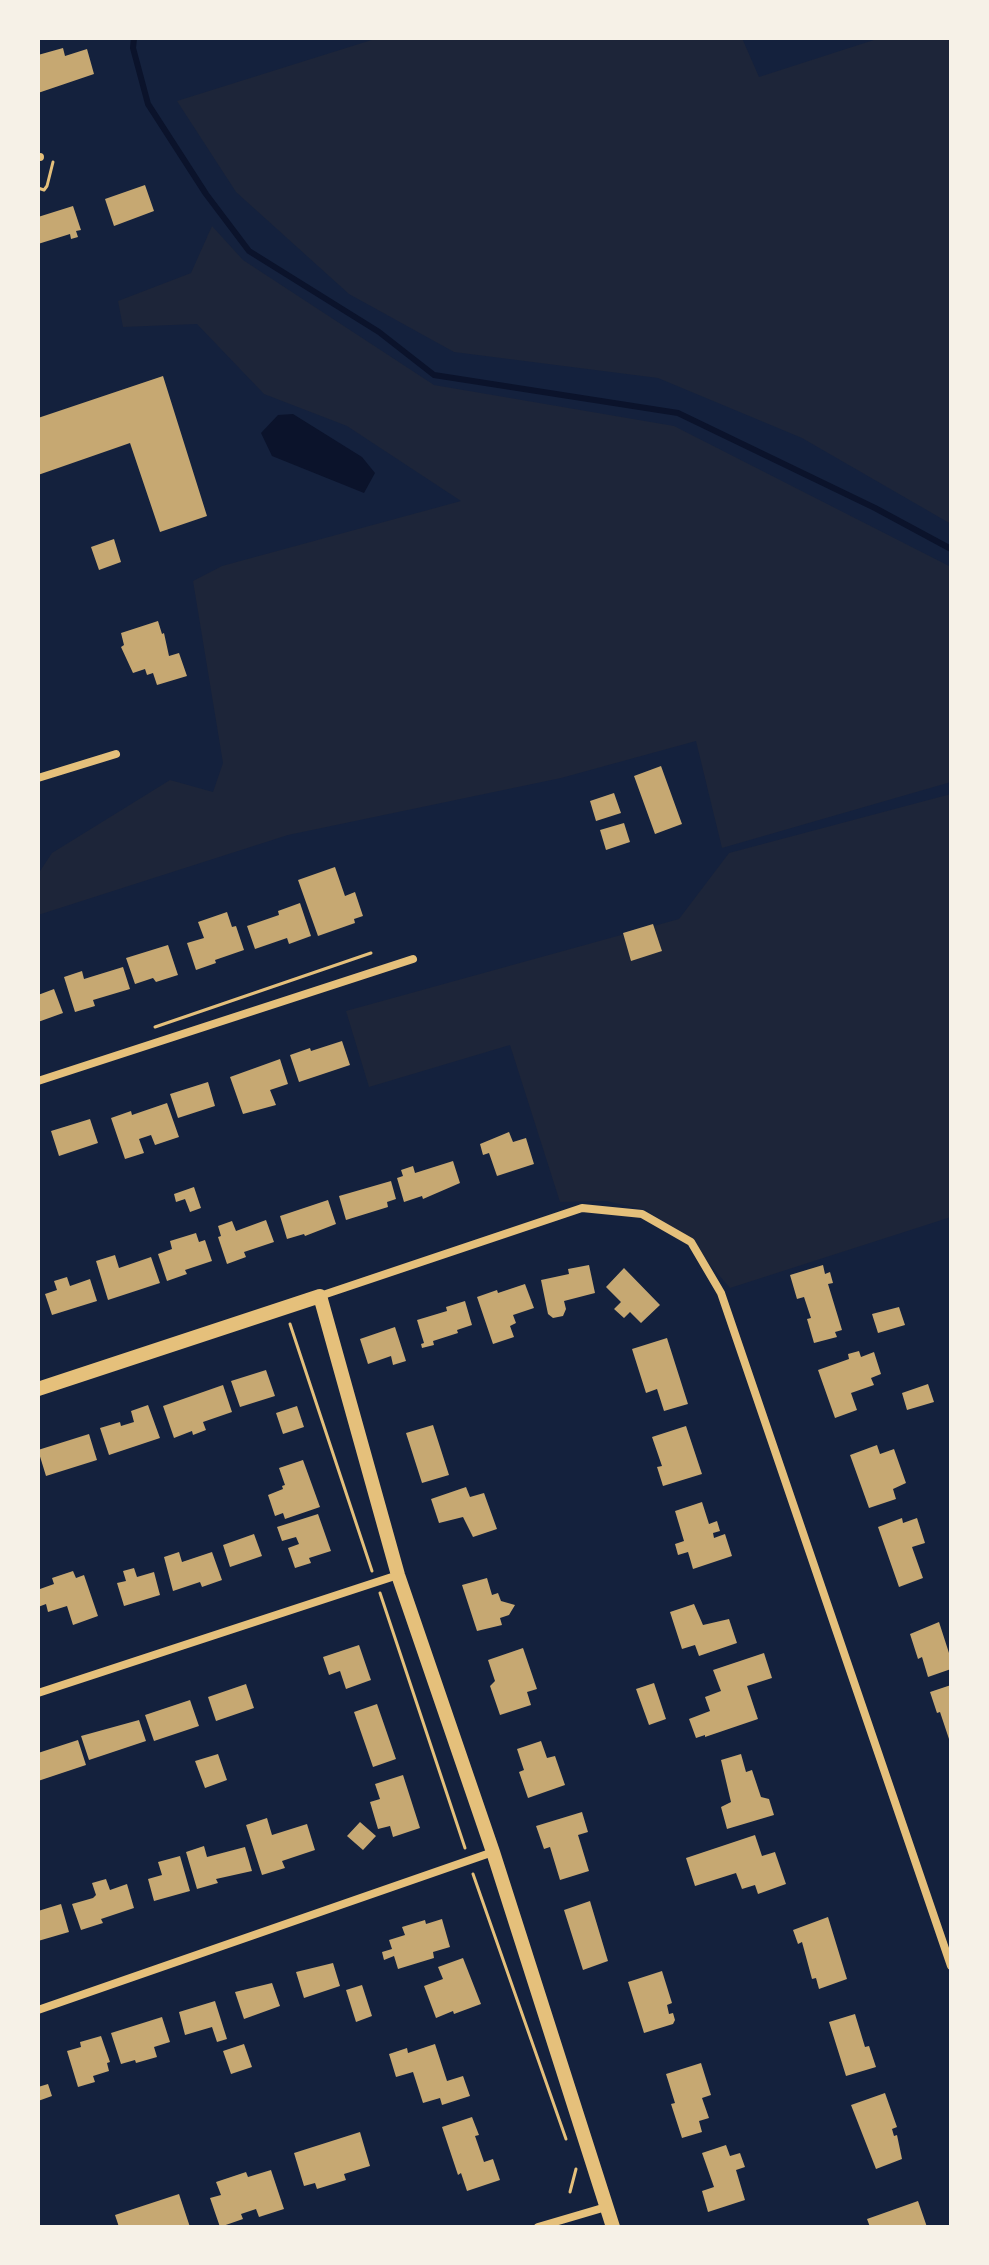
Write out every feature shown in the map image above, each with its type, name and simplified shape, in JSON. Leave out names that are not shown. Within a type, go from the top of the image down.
[{"type":"street","points":[[38,778],[116,754]]},
{"type":"street","points":[[38,1081],[413,959]]},
{"type":"street","points":[[38,1389],[582,1208],[642,1214],[691,1242],[721,1293],[951,1966]]},
{"type":"street","points":[[320,1296],[398,1575],[493,1852],[613,2227]]},
{"type":"street","points":[[38,1693],[398,1575]]},
{"type":"street","points":[[38,2010],[493,1852]]},
{"type":"street","points":[[538,2227],[606,2207]]},
{"type":"path","points":[[144,1031],[371,953]]},
{"type":"path","points":[[287,1313],[468,1858]]},
{"type":"path","points":[[473,1872],[566,2141]]},
{"type":"path","points":[[570,2192],[577,2171],[572,2156]]},
{"type":"shaded area","points":[[378,38],[742,38],[759,77],[880,38],[951,38],[951,524],[802,438],[658,378],[454,352],[349,294],[236,192],[177,101]]},
{"type":"shaded area","points":[[212,226],[243,260],[434,385],[674,426],[951,567],[951,782],[722,848],[696,741],[561,778],[288,835],[38,915],[38,874],[52,853],[170,780],[213,792],[223,763],[193,581],[222,566],[461,501],[347,426],[264,394],[197,324],[123,327],[118,301],[191,273]]},
{"type":"shaded area","points":[[293,414],[362,457],[375,473],[364,493],[272,456],[261,433],[278,415]]},
{"type":"shaded area","points":[[951,794],[951,1217],[730,1288],[685,1236],[646,1210],[606,1201],[560,1202],[510,1045],[369,1087],[346,1011],[679,919],[729,853]]},
{"type":"building","points":[[63,48],[65,56],[87,49],[94,74],[38,93],[38,55]]},
{"type":"building","points":[[145,185],[154,211],[114,226],[105,199]]},
{"type":"building","points":[[73,206],[81,230],[76,231],[78,237],[71,239],[70,234],[38,244],[38,217]]},
{"type":"building","points":[[163,376],[207,516],[160,532],[130,443],[38,475],[38,418]]},
{"type":"building","points":[[114,539],[121,562],[99,570],[91,547]]},
{"type":"building","points":[[158,621],[169,656],[179,653],[187,676],[157,685],[153,673],[147,675],[145,669],[133,673],[121,647],[124,645],[121,633]]},
{"type":"building","points":[[661,766],[682,824],[655,834],[634,776]]},
{"type":"building","points":[[614,793],[621,813],[596,821],[590,801]]},
{"type":"building","points":[[624,823],[630,842],[606,850],[600,830]]},
{"type":"building","points":[[335,867],[345,896],[355,892],[363,916],[354,919],[355,923],[318,936],[298,880]]},
{"type":"building","points":[[300,903],[311,936],[289,944],[287,938],[255,949],[247,926],[279,915],[278,911]]},
{"type":"building","points":[[227,912],[232,927],[236,926],[244,950],[196,970],[187,943],[204,938],[198,922]]},
{"type":"building","points":[[653,924],[662,951],[631,961],[623,933]]},
{"type":"building","points":[[168,945],[178,975],[135,984],[126,958]]},
{"type":"building","points":[[123,967],[130,989],[93,1000],[95,1006],[75,1012],[64,977],[82,971],[84,979]]},
{"type":"building","points":[[54,989],[63,1013],[38,1022],[38,995]]},
{"type":"building","points":[[342,1041],[350,1065],[299,1082],[290,1055]]},
{"type":"building","points":[[280,1059],[288,1084],[270,1090],[276,1105],[243,1114],[230,1077]]},
{"type":"building","points":[[208,1082],[215,1106],[178,1118],[170,1094]]},
{"type":"building","points":[[167,1103],[179,1137],[155,1145],[151,1135],[139,1139],[144,1153],[125,1159],[111,1118],[131,1111],[132,1115]]},
{"type":"building","points":[[90,1119],[98,1143],[59,1156],[51,1131]]},
{"type":"building","points":[[509,1132],[513,1142],[526,1138],[534,1164],[497,1176],[489,1153],[483,1155],[480,1144]]},
{"type":"building","points":[[453,1161],[460,1183],[423,1199],[422,1196],[404,1202],[397,1178],[403,1176],[401,1170],[413,1166],[415,1173]]},
{"type":"building","points":[[391,1181],[396,1199],[387,1202],[388,1207],[346,1220],[339,1196]]},
{"type":"building","points":[[194,1187],[201,1208],[190,1212],[185,1199],[176,1202],[174,1194]]},
{"type":"building","points":[[328,1200],[336,1224],[305,1236],[287,1239],[280,1216]]},
{"type":"building","points":[[266,1220],[274,1242],[244,1252],[246,1257],[227,1264],[218,1237],[221,1236],[218,1226],[232,1221],[236,1231]]},
{"type":"building","points":[[196,1233],[199,1242],[205,1240],[212,1261],[185,1270],[187,1274],[167,1281],[158,1254],[172,1249],[170,1241]]},
{"type":"building","points":[[115,1255],[119,1268],[151,1257],[160,1283],[108,1300],[96,1261]]},
{"type":"building","points":[[589,1265],[595,1293],[564,1301],[566,1309],[563,1316],[553,1318],[548,1314],[541,1280],[569,1274],[568,1269]]},
{"type":"building","points":[[823,1265],[825,1274],[830,1272],[833,1283],[828,1284],[842,1330],[835,1332],[837,1337],[814,1343],[804,1297],[797,1299],[790,1275]]},
{"type":"building","points":[[624,1268],[660,1305],[641,1323],[630,1312],[624,1318],[614,1309],[621,1302],[606,1287]]},
{"type":"building","points":[[67,1277],[70,1286],[90,1279],[97,1301],[52,1315],[45,1294],[57,1290],[54,1281]]},
{"type":"building","points":[[525,1284],[534,1308],[513,1315],[516,1323],[510,1326],[514,1337],[493,1344],[477,1297]]},
{"type":"building","points":[[465,1301],[472,1325],[422,1348],[421,1344],[424,1343],[417,1320],[447,1311],[446,1307]]},
{"type":"building","points":[[899,1307],[905,1325],[878,1333],[872,1314]]},
{"type":"building","points":[[395,1327],[406,1361],[393,1365],[391,1356],[368,1364],[360,1339]]},
{"type":"building","points":[[667,1338],[688,1404],[664,1411],[657,1389],[646,1393],[632,1349]]},
{"type":"building","points":[[859,1351],[861,1357],[874,1352],[881,1374],[871,1378],[874,1385],[851,1393],[857,1410],[835,1418],[818,1370],[849,1359],[848,1354]]},
{"type":"building","points":[[266,1370],[275,1396],[240,1407],[231,1381]]},
{"type":"building","points":[[928,1384],[934,1402],[907,1410],[902,1393]]},
{"type":"building","points":[[223,1385],[232,1412],[203,1422],[206,1430],[193,1435],[192,1431],[174,1438],[163,1406]]},
{"type":"building","points":[[148,1405],[160,1438],[109,1455],[100,1428],[120,1422],[121,1426],[134,1422],[131,1411]]},
{"type":"building","points":[[297,1406],[304,1427],[283,1434],[276,1413]]},
{"type":"building","points":[[433,1425],[449,1475],[422,1483],[406,1433]]},
{"type":"building","points":[[686,1426],[702,1474],[663,1486],[657,1467],[662,1466],[652,1437]]},
{"type":"building","points":[[89,1434],[97,1460],[46,1476],[38,1450]]},
{"type":"building","points":[[877,1445],[880,1454],[894,1449],[906,1483],[893,1489],[896,1499],[869,1508],[850,1455]]},
{"type":"building","points":[[303,1460],[320,1507],[285,1519],[283,1513],[275,1516],[268,1495],[283,1489],[285,1485],[279,1468]]},
{"type":"building","points":[[466,1487],[470,1497],[484,1493],[497,1529],[473,1537],[463,1517],[439,1523],[431,1499]]},
{"type":"building","points":[[702,1502],[709,1524],[717,1521],[720,1531],[713,1533],[714,1538],[725,1534],[732,1556],[693,1569],[688,1552],[678,1555],[675,1544],[684,1541],[675,1511]]},
{"type":"building","points":[[318,1514],[331,1551],[309,1558],[311,1563],[295,1568],[288,1548],[299,1544],[296,1537],[282,1541],[277,1527]]},
{"type":"building","points":[[902,1518],[903,1523],[917,1518],[925,1543],[912,1547],[923,1578],[899,1587],[878,1527]]},
{"type":"building","points":[[254,1534],[262,1556],[230,1567],[223,1545]]},
{"type":"building","points":[[179,1552],[182,1562],[212,1552],[222,1580],[202,1587],[200,1582],[173,1591],[164,1557]]},
{"type":"building","points":[[134,1568],[137,1577],[154,1572],[160,1595],[124,1606],[117,1583],[126,1581],[123,1571]]},
{"type":"building","points":[[73,1571],[76,1578],[84,1575],[98,1616],[73,1625],[67,1606],[48,1612],[46,1604],[38,1607],[40,1589],[54,1584],[52,1578]]},
{"type":"building","points":[[487,1578],[492,1595],[498,1593],[501,1601],[515,1605],[509,1615],[500,1618],[502,1625],[477,1631],[462,1585]]},
{"type":"building","points":[[694,1604],[703,1625],[729,1619],[737,1643],[699,1656],[695,1645],[682,1649],[670,1612]]},
{"type":"building","points":[[939,1622],[951,1652],[951,1669],[928,1677],[910,1634]]},
{"type":"building","points":[[359,1645],[371,1680],[346,1689],[340,1671],[329,1675],[323,1657]]},
{"type":"building","points":[[523,1648],[537,1689],[527,1692],[531,1705],[500,1715],[490,1686],[495,1681],[488,1660]]},
{"type":"building","points":[[764,1653],[772,1678],[747,1686],[758,1719],[696,1738],[689,1719],[710,1711],[705,1697],[721,1691],[713,1670]]},
{"type":"building","points":[[654,1683],[666,1719],[649,1725],[636,1689]]},
{"type":"building","points":[[246,1684],[254,1708],[216,1721],[208,1697]]},
{"type":"building","points":[[951,1685],[951,1742],[950,1742],[930,1692]]},
{"type":"building","points":[[190,1700],[199,1726],[154,1741],[145,1715]]},
{"type":"building","points":[[377,1704],[396,1759],[373,1767],[354,1712]]},
{"type":"building","points":[[139,1720],[146,1741],[89,1760],[81,1736]]},
{"type":"building","points":[[78,1740],[86,1765],[38,1781],[38,1753]]},
{"type":"building","points":[[541,1741],[547,1758],[555,1756],[565,1785],[528,1798],[519,1772],[524,1770],[517,1749]]},
{"type":"building","points":[[218,1754],[227,1780],[205,1788],[195,1761]]},
{"type":"building","points":[[741,1754],[746,1772],[752,1770],[761,1797],[769,1799],[774,1815],[727,1829],[721,1807],[731,1802],[721,1760]]},
{"type":"building","points":[[403,1775],[420,1828],[393,1837],[390,1826],[378,1829],[370,1802],[380,1799],[375,1784]]},
{"type":"building","points":[[582,1812],[588,1832],[578,1835],[589,1871],[560,1880],[550,1847],[544,1849],[536,1826]]},
{"type":"building","points":[[267,1818],[272,1835],[307,1824],[315,1850],[282,1861],[285,1868],[262,1875],[246,1825]]},
{"type":"building","points":[[360,1822],[376,1836],[363,1850],[347,1836]]},
{"type":"building","points":[[755,1835],[762,1856],[775,1852],[786,1884],[758,1894],[755,1885],[742,1889],[736,1873],[695,1886],[686,1858]]},
{"type":"building","points":[[204,1846],[207,1857],[245,1847],[252,1871],[216,1879],[218,1883],[197,1889],[186,1852]]},
{"type":"building","points":[[180,1856],[190,1891],[154,1901],[148,1879],[162,1875],[158,1862]]},
{"type":"building","points":[[106,1879],[110,1890],[127,1884],[134,1908],[101,1919],[103,1923],[81,1930],[72,1904],[93,1898],[96,1895],[92,1883]]},
{"type":"building","points":[[590,1901],[608,1961],[583,1970],[564,1910]]},
{"type":"building","points":[[61,1904],[69,1932],[38,1941],[38,1911]]},
{"type":"building","points":[[828,1917],[847,1979],[819,1989],[816,1978],[812,1979],[802,1942],[798,1944],[793,1930]]},
{"type":"building","points":[[442,1919],[450,1947],[433,1952],[434,1958],[398,1969],[394,1956],[384,1960],[382,1952],[392,1949],[389,1940],[405,1935],[402,1927]]},
{"type":"building","points":[[463,1958],[481,2004],[436,2018],[424,1986],[443,1979],[438,1967]]},
{"type":"building","points":[[333,1963],[340,1986],[304,1998],[296,1972]]},
{"type":"building","points":[[662,1971],[672,2003],[667,2005],[669,2014],[673,2013],[675,2020],[673,2024],[644,2033],[628,1982]]},
{"type":"building","points":[[272,1983],[280,2006],[244,2019],[235,1992]]},
{"type":"building","points":[[362,1985],[372,2016],[356,2022],[346,1990]]},
{"type":"building","points":[[215,2001],[227,2039],[217,2042],[212,2027],[185,2035],[179,2012]]},
{"type":"building","points":[[855,2014],[865,2047],[869,2046],[876,2067],[846,2076],[829,2022]]},
{"type":"building","points":[[162,2017],[170,2042],[154,2047],[157,2057],[121,2064],[111,2033]]},
{"type":"building","points":[[101,2036],[110,2062],[107,2063],[109,2071],[93,2076],[95,2082],[78,2087],[67,2051],[81,2047],[80,2042]]},
{"type":"building","points":[[244,2044],[252,2067],[231,2074],[223,2051]]},
{"type":"building","points":[[435,2044],[447,2081],[463,2076],[470,2096],[442,2105],[440,2098],[423,2103],[413,2072],[396,2077],[389,2054],[407,2048],[408,2053]]},
{"type":"building","points":[[701,2063],[711,2095],[702,2098],[709,2118],[699,2121],[702,2132],[682,2138],[671,2104],[675,2103],[666,2074]]},
{"type":"building","points":[[48,2084],[52,2096],[38,2101],[38,2087]]},
{"type":"building","points":[[885,2093],[897,2127],[892,2129],[894,2136],[897,2135],[902,2159],[876,2169],[851,2105]]},
{"type":"building","points":[[472,2117],[484,2162],[493,2159],[500,2180],[467,2191],[461,2173],[458,2175],[442,2127]]},
{"type":"building","points":[[360,2132],[370,2166],[344,2174],[346,2180],[317,2189],[315,2183],[304,2186],[294,2153]]},
{"type":"building","points":[[726,2145],[730,2156],[740,2153],[745,2167],[736,2170],[745,2200],[708,2212],[702,2191],[714,2187],[702,2153]]},
{"type":"building","points":[[271,2170],[284,2209],[259,2217],[256,2209],[241,2214],[243,2219],[220,2227],[210,2198],[221,2195],[216,2182],[246,2172],[248,2177]]},
{"type":"building","points":[[179,2194],[190,2227],[119,2227],[115,2215]]},
{"type":"building","points":[[918,2201],[927,2227],[870,2227],[867,2219]]},
{"type":"waterway","points":[[134,38],[133,48],[148,104],[206,194],[249,251],[379,332],[434,375],[678,413],[875,508],[951,549]]}]
